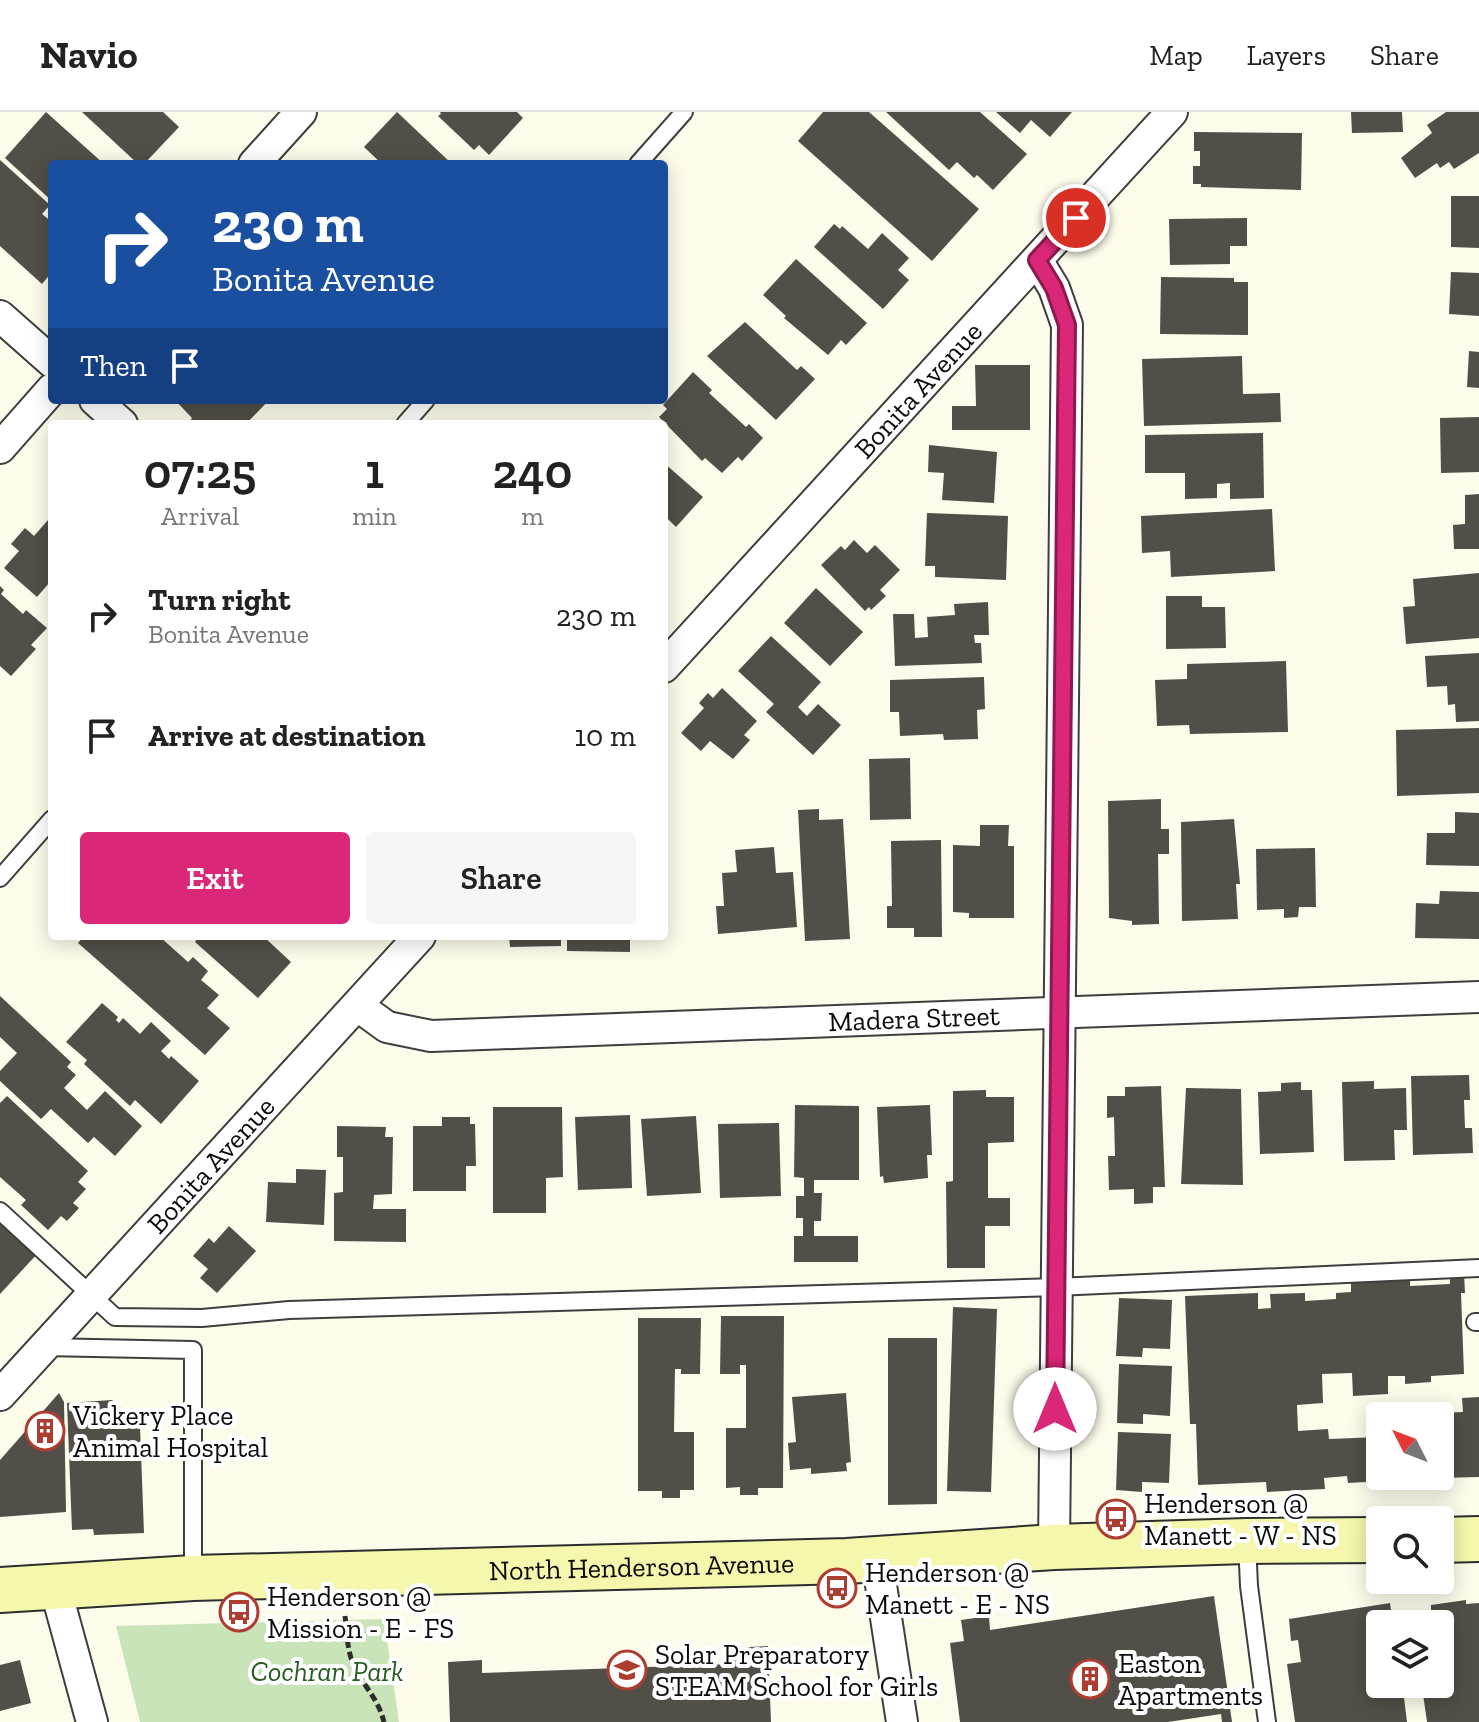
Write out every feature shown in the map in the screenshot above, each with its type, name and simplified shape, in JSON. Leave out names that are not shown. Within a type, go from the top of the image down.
[{"type":"street","points":[[258,160],[301,112]]},
{"type":"street","name":"Bonita Avenue","points":[[668,663],[1172,112]]},
{"type":"street","points":[[1037,260],[1054,288],[1067,325],[1054,1547]]},
{"type":"street","points":[[0,316],[48,358]]},
{"type":"street","points":[[0,448],[48,394]]},
{"type":"street","points":[[100,404],[118,420]]},
{"type":"street","name":"Bonita Avenue","points":[[0,1395],[416,940]]},
{"type":"street","name":"Madera Street","points":[[358,1006],[387,1027],[431,1036],[1479,997]]},
{"type":"street","points":[[1454,1540],[1479,1539]]},
{"type":"street","name":"North Henderson Avenue","points":[[0,1590],[193,1578],[847,1561],[1054,1547],[1366,1540]]},
{"type":"street","points":[[877,1559],[902,1722]]},
{"type":"street","points":[[55,1587],[92,1722]]},
{"type":"lane","points":[[642,160],[684,112]]},
{"type":"lane","points":[[408,420],[422,404]]},
{"type":"lane","points":[[0,878],[48,824]]},
{"type":"lane","points":[[0,1211],[115,1317],[202,1318],[289,1310],[1056,1287],[1479,1268]]},
{"type":"lane","points":[[44,1347],[193,1350],[193,1578]]},
{"type":"lane","points":[[1247,1541],[1249,1586],[1267,1722]]},
{"type":"path","points":[[345,1616],[354,1666],[377,1701],[384,1722]]},
{"type":"green space","name":"Cochran Park","points":[[384,1619],[399,1722],[140,1722],[116,1626]]},
{"type":"building","points":[[46,112],[100,160],[48,160],[48,197],[5,158]]},
{"type":"building","points":[[82,112],[163,112],[179,127],[148,160],[134,160]]},
{"type":"building","points":[[397,112],[448,160],[378,160],[364,147]]},
{"type":"building","points":[[440,112],[517,112],[523,118],[489,155],[479,145],[474,150],[438,116]]},
{"type":"building","points":[[823,112],[869,112],[979,209],[932,261],[798,141]]},
{"type":"building","points":[[886,112],[980,112],[1027,154],[993,190],[957,162],[949,170]]},
{"type":"building","points":[[996,112],[1072,112],[1050,137],[1031,120],[1020,133]]},
{"type":"building","points":[[1351,112],[1402,112],[1403,132],[1352,133]]},
{"type":"building","points":[[1446,112],[1479,112],[1479,153],[1454,169],[1449,162],[1440,168],[1437,163],[1415,178],[1401,158],[1432,133],[1427,125]]},
{"type":"building","points":[[1194,132],[1302,133],[1301,190],[1201,187],[1201,184],[1193,184],[1193,166],[1200,166],[1200,151],[1194,151]]},
{"type":"building","points":[[0,160],[48,203],[42,214],[48,219],[48,277],[42,284],[0,246]]},
{"type":"building","points":[[1451,196],[1479,196],[1479,248],[1451,247]]},
{"type":"building","points":[[1247,218],[1247,246],[1230,246],[1230,264],[1170,265],[1169,219]]},
{"type":"building","points":[[834,224],[840,229],[842,226],[868,249],[882,233],[909,258],[898,270],[909,280],[883,309],[814,247]]},
{"type":"building","points":[[796,259],[867,323],[846,345],[841,340],[828,355],[784,318],[786,316],[763,295]]},
{"type":"building","points":[[1451,272],[1479,273],[1479,316],[1449,314]]},
{"type":"building","points":[[1161,277],[1234,278],[1234,282],[1248,282],[1248,335],[1160,334]]},
{"type":"building","points":[[745,322],[797,370],[801,366],[815,379],[776,420],[707,356]]},
{"type":"building","points":[[1469,351],[1479,352],[1479,388],[1467,387]]},
{"type":"building","points":[[1242,356],[1243,394],[1280,393],[1281,422],[1144,426],[1142,359]]},
{"type":"building","points":[[975,365],[1030,365],[1030,430],[952,430],[952,406],[976,406]]},
{"type":"building","points":[[693,372],[712,390],[709,393],[746,427],[749,424],[763,438],[742,461],[738,457],[722,473],[705,458],[702,461],[668,426],[668,420],[659,417],[667,409],[663,405],[668,404],[668,400]]},
{"type":"building","points":[[179,404],[265,404],[250,420],[191,420]]},
{"type":"building","points":[[1479,417],[1479,472],[1441,473],[1440,418]]},
{"type":"building","points":[[1263,433],[1264,498],[1230,499],[1230,483],[1217,484],[1217,498],[1185,499],[1185,473],[1145,473],[1145,435]]},
{"type":"building","points":[[929,445],[997,452],[994,503],[942,500],[944,473],[928,472]]},
{"type":"building","points":[[668,466],[703,497],[676,527],[668,519]]},
{"type":"building","points":[[1479,494],[1479,549],[1454,549],[1453,525],[1465,524],[1465,495]]},
{"type":"building","points":[[1272,509],[1275,571],[1171,577],[1170,551],[1142,553],[1141,516]]},
{"type":"building","points":[[927,513],[1008,516],[1006,580],[935,577],[935,566],[925,566]]},
{"type":"building","points":[[48,520],[48,584],[37,597],[4,568],[19,551],[11,544],[25,528],[34,536]]},
{"type":"building","points":[[854,540],[867,553],[875,545],[900,570],[880,590],[886,596],[871,610],[869,607],[865,611],[821,565],[841,546],[845,550]]},
{"type":"building","points":[[1479,573],[1479,638],[1406,644],[1403,607],[1415,606],[1413,579]]},
{"type":"building","points":[[0,586],[4,590],[1,594],[23,614],[26,610],[47,628],[31,645],[36,649],[11,676],[0,666]]},
{"type":"building","points":[[816,588],[863,632],[830,666],[784,623]]},
{"type":"building","points":[[1166,596],[1202,596],[1202,607],[1225,607],[1226,648],[1166,649]]},
{"type":"building","points":[[988,602],[989,635],[974,635],[975,643],[981,643],[982,663],[895,666],[893,614],[914,614],[915,638],[928,637],[927,617],[955,615],[954,604]]},
{"type":"building","points":[[771,636],[821,682],[798,707],[807,716],[818,704],[841,725],[813,755],[766,712],[774,704],[738,671]]},
{"type":"building","points":[[1479,653],[1479,721],[1456,722],[1455,704],[1448,705],[1447,686],[1427,687],[1425,656]]},
{"type":"building","points":[[1286,661],[1288,732],[1190,734],[1189,725],[1157,726],[1155,680],[1187,679],[1187,664]]},
{"type":"building","points":[[984,677],[985,709],[977,710],[978,739],[944,740],[943,734],[900,736],[899,712],[890,712],[890,680]]},
{"type":"building","points":[[722,688],[757,721],[744,735],[750,740],[733,759],[710,741],[701,751],[681,733],[704,708],[699,703],[708,693],[713,698]]},
{"type":"building","points":[[1479,728],[1479,793],[1397,796],[1396,730]]},
{"type":"building","points":[[910,758],[911,819],[870,820],[869,759]]},
{"type":"building","points":[[1161,799],[1161,829],[1169,829],[1169,854],[1158,854],[1159,924],[1132,925],[1132,921],[1109,918],[1108,801]]},
{"type":"building","points":[[819,809],[819,820],[843,819],[850,939],[805,941],[798,810]]},
{"type":"building","points":[[1455,812],[1479,813],[1479,866],[1426,865],[1427,833],[1455,833]]},
{"type":"building","points":[[1234,819],[1240,884],[1236,884],[1238,919],[1182,921],[1181,822]]},
{"type":"building","points":[[980,825],[1009,825],[1008,846],[1014,846],[1014,918],[969,918],[969,913],[953,912],[953,845],[980,846]]},
{"type":"building","points":[[941,840],[942,937],[914,937],[914,928],[887,928],[887,906],[892,906],[891,841]]},
{"type":"building","points":[[774,847],[776,873],[793,872],[797,927],[718,934],[716,906],[724,906],[722,873],[737,872],[735,850]]},
{"type":"building","points":[[1315,848],[1316,907],[1299,907],[1298,917],[1284,918],[1284,909],[1257,910],[1256,849]]},
{"type":"building","points":[[1440,891],[1479,892],[1479,939],[1415,938],[1416,903],[1439,904]]},
{"type":"building","points":[[81,940],[163,940],[188,962],[193,957],[208,971],[201,980],[219,995],[207,1008],[230,1028],[205,1055],[78,943]]},
{"type":"building","points":[[267,940],[291,962],[258,998],[195,942]]},
{"type":"building","points":[[509,940],[561,940],[561,946],[510,947]]},
{"type":"building","points":[[567,940],[630,940],[630,952],[567,951]]},
{"type":"building","points":[[0,996],[71,1062],[67,1067],[76,1075],[64,1088],[87,1110],[105,1091],[142,1126],[115,1156],[94,1137],[88,1143],[51,1109],[41,1119],[0,1081],[0,1071],[17,1053],[0,1037]]},
{"type":"building","points":[[102,1003],[118,1017],[116,1020],[119,1023],[123,1018],[140,1034],[151,1022],[171,1041],[161,1051],[199,1081],[161,1124],[135,1100],[130,1106],[84,1064],[87,1060],[66,1042]]},
{"type":"building","points":[[1469,1075],[1470,1100],[1464,1100],[1465,1128],[1472,1128],[1473,1153],[1413,1155],[1411,1076]]},
{"type":"building","points":[[1374,1081],[1374,1089],[1406,1088],[1407,1130],[1394,1130],[1395,1160],[1344,1161],[1342,1082]]},
{"type":"building","points":[[1301,1082],[1301,1090],[1312,1090],[1314,1152],[1260,1154],[1258,1092],[1281,1091],[1281,1083]]},
{"type":"building","points":[[1161,1086],[1165,1187],[1153,1187],[1153,1203],[1134,1204],[1134,1189],[1109,1190],[1108,1156],[1115,1156],[1114,1117],[1107,1118],[1107,1096],[1125,1096],[1125,1087]]},
{"type":"building","points":[[1186,1088],[1241,1089],[1243,1185],[1181,1184]]},
{"type":"building","points":[[986,1090],[986,1097],[1014,1097],[1014,1142],[988,1143],[988,1198],[1010,1198],[1010,1226],[985,1226],[985,1268],[947,1268],[946,1182],[953,1181],[953,1091]]},
{"type":"building","points":[[7,1096],[88,1171],[78,1182],[86,1189],[73,1203],[79,1208],[67,1221],[61,1216],[48,1230],[21,1205],[26,1200],[0,1177],[0,1103]]},
{"type":"building","points":[[795,1105],[859,1106],[859,1180],[814,1180],[814,1193],[822,1193],[821,1221],[814,1221],[814,1236],[858,1236],[858,1262],[794,1262],[794,1236],[803,1236],[803,1218],[796,1218],[796,1196],[804,1196],[804,1178],[794,1177]]},
{"type":"building","points":[[930,1105],[932,1155],[927,1155],[928,1178],[884,1183],[883,1176],[880,1177],[877,1107]]},
{"type":"building","points":[[493,1107],[562,1107],[563,1177],[546,1178],[546,1213],[493,1213]]},
{"type":"building","points":[[630,1115],[632,1188],[578,1190],[575,1117]]},
{"type":"building","points":[[696,1116],[701,1193],[647,1196],[641,1119]]},
{"type":"building","points":[[442,1117],[470,1117],[470,1124],[475,1124],[476,1166],[466,1166],[466,1191],[413,1191],[413,1126],[442,1126]]},
{"type":"building","points":[[779,1123],[781,1196],[720,1198],[718,1124]]},
{"type":"building","points":[[337,1126],[386,1127],[385,1137],[393,1137],[392,1194],[374,1195],[373,1209],[406,1209],[406,1242],[334,1241],[334,1193],[343,1192],[343,1157],[337,1157]]},
{"type":"building","points":[[296,1169],[326,1170],[324,1225],[266,1222],[268,1182],[296,1183]]},
{"type":"building","points":[[0,1217],[39,1252],[0,1294]]},
{"type":"building","points":[[229,1226],[256,1251],[217,1293],[200,1278],[208,1269],[193,1256],[209,1238],[214,1243]]},
{"type":"building","points":[[1464,1273],[1465,1293],[1461,1293],[1464,1374],[1431,1376],[1431,1382],[1405,1384],[1405,1376],[1388,1376],[1388,1394],[1353,1396],[1352,1373],[1322,1374],[1323,1403],[1297,1405],[1298,1431],[1328,1429],[1329,1439],[1366,1438],[1366,1482],[1348,1483],[1347,1476],[1324,1478],[1325,1489],[1267,1492],[1266,1482],[1198,1485],[1196,1424],[1190,1424],[1185,1296],[1258,1293],[1258,1309],[1271,1308],[1270,1294],[1305,1293],[1305,1301],[1336,1299],[1336,1293],[1351,1292],[1351,1280],[1410,1277],[1410,1286],[1450,1284],[1450,1274]]},
{"type":"building","points":[[1119,1298],[1172,1300],[1170,1349],[1143,1348],[1142,1357],[1116,1356]]},
{"type":"building","points":[[953,1307],[997,1309],[991,1492],[947,1491]]},
{"type":"building","points":[[721,1316],[784,1316],[783,1488],[758,1488],[758,1495],[740,1495],[740,1487],[726,1488],[726,1428],[746,1428],[746,1365],[740,1365],[740,1374],[720,1374]]},
{"type":"building","points":[[638,1318],[701,1318],[700,1374],[681,1374],[681,1369],[675,1369],[674,1432],[694,1432],[694,1490],[680,1490],[680,1498],[662,1498],[662,1491],[638,1491]]},
{"type":"building","points":[[888,1338],[937,1338],[937,1504],[888,1505]]},
{"type":"building","points":[[1119,1364],[1172,1366],[1170,1416],[1143,1414],[1143,1424],[1117,1423]]},
{"type":"building","name":"Vickery Place Animal Hospital","points":[[59,1393],[64,1402],[66,1512],[0,1517],[0,1460]]},
{"type":"building","points":[[846,1393],[851,1462],[846,1463],[847,1471],[811,1474],[811,1468],[790,1470],[788,1443],[796,1442],[792,1397]]},
{"type":"building","points":[[1479,1397],[1479,1477],[1454,1478],[1454,1412],[1463,1412],[1462,1398]]},
{"type":"building","points":[[112,1400],[140,1426],[144,1533],[94,1535],[93,1529],[72,1530],[67,1403]]},
{"type":"building","points":[[1118,1432],[1171,1434],[1169,1483],[1142,1482],[1142,1492],[1116,1490]]},
{"type":"building","name":"Easton Apartments","points":[[1214,1596],[1232,1722],[1222,1722],[1221,1714],[1168,1722],[960,1722],[950,1643],[964,1641],[961,1620],[989,1616],[990,1630]]},
{"type":"building","points":[[1466,1600],[1466,1604],[1479,1603],[1479,1722],[1427,1722],[1424,1698],[1454,1698],[1454,1610],[1431,1610],[1431,1605]]},
{"type":"building","points":[[1390,1603],[1391,1610],[1366,1610],[1366,1698],[1404,1698],[1407,1722],[1295,1722],[1287,1664],[1301,1662],[1298,1640],[1291,1641],[1289,1619]]},
{"type":"building","points":[[768,1646],[771,1722],[450,1722],[448,1662],[482,1660],[482,1673],[733,1664],[732,1648]]},
{"type":"building","points":[[20,1660],[31,1703],[0,1711],[0,1665]]},
{"type":"place","name":"Vickery Place Animal Hospital","points":[[45,1431]]},
{"type":"place","name":"Henderson @ Manett - W - NS","points":[[1116,1519]]},
{"type":"place","name":"Henderson @ Manett - E - NS","points":[[837,1588]]},
{"type":"place","name":"Henderson @ Mission - E - FS","points":[[239,1612]]},
{"type":"place","name":"Solar Preparatory STEAM School for Girls","points":[[627,1670]]},
{"type":"place","name":"Easton Apartments","points":[[1090,1679]]},
{"type":"route","points":[[1055,1409],[1067,325],[1054,288],[1037,260],[1076,218]]}]
